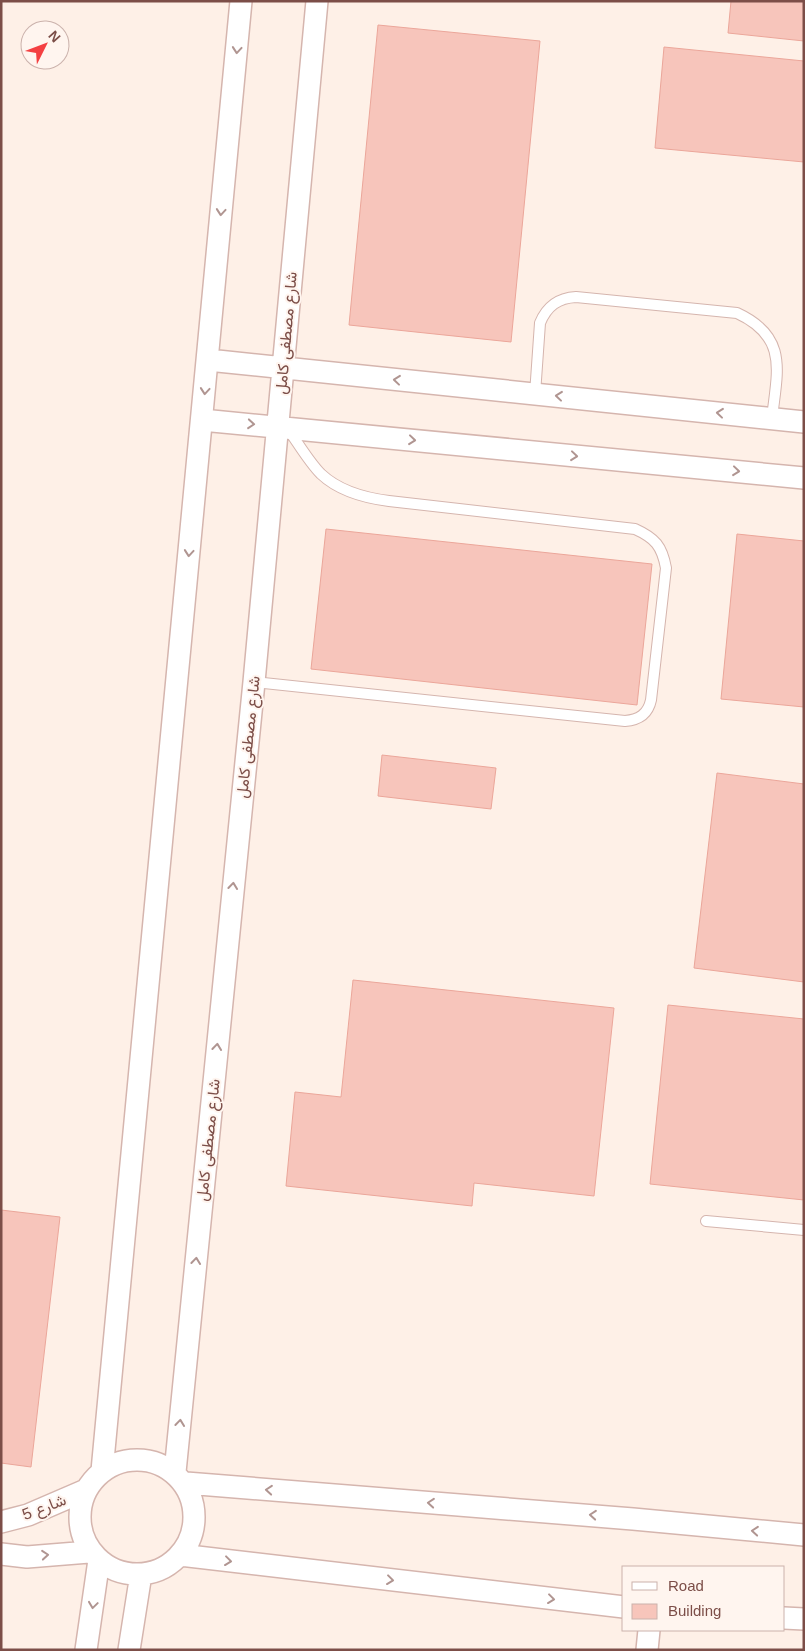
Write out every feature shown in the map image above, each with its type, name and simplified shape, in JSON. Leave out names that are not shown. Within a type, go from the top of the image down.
[{"type":"street","points":[[102,1471],[241,1]]},
{"type":"street","name":"شارع مصطفى كامل","points":[[181,1477],[254,682],[283,427],[283,368],[317,1]]},
{"type":"street","points":[[208,360],[804,422]]},
{"type":"street","points":[[202,420],[804,478]]},
{"type":"street","points":[[181,1477],[192,1502],[195,1519],[190,1538],[180,1555],[165,1568],[141,1574],[126,1573],[107,1566],[94,1556],[80,1527],[80,1508],[86,1490],[102,1471],[119,1462],[138,1460],[158,1463],[181,1477],[804,1535]]},
{"type":"street","name":"شارع 5","points":[[1,1522],[28,1515],[86,1490]]},
{"type":"street","points":[[1,1554],[27,1557],[94,1556]]},
{"type":"street","points":[[180,1555],[622,1608]]},
{"type":"street","points":[[86,1650],[94,1556]]},
{"type":"street","points":[[129,1650],[141,1574]]},
{"type":"street","points":[[785,1618],[804,1619]]},
{"type":"street","points":[[647,1650],[649,1631]]},
{"type":"lane","points":[[535,394],[540,323],[544,314],[550,306],[566,298],[595,299],[737,314],[752,320],[763,330],[772,343],[777,358],[772,418]]},
{"type":"lane","points":[[254,682],[625,721],[640,718],[649,707],[651,700],[666,568],[664,555],[657,543],[647,534],[634,529],[374,499],[358,495],[332,482],[320,473],[283,427]]},
{"type":"lane","points":[[706,1221],[804,1230]]},
{"type":"building","points":[[731,1],[804,1],[804,41],[728,33]]},
{"type":"building","points":[[378,25],[540,41],[511,342],[349,325]]},
{"type":"building","points":[[664,47],[804,61],[804,162],[655,148]]},
{"type":"building","points":[[326,529],[652,564],[637,705],[311,669]]},
{"type":"building","points":[[737,534],[804,541],[804,707],[721,699]]},
{"type":"building","points":[[382,755],[496,768],[491,809],[378,796]]},
{"type":"building","points":[[717,773],[804,784],[804,982],[694,968]]},
{"type":"building","points":[[353,980],[614,1008],[594,1196],[474,1183],[472,1206],[286,1186],[295,1092],[341,1097]]},
{"type":"building","points":[[668,1005],[804,1019],[804,1200],[650,1184]]},
{"type":"building","points":[[1,1210],[60,1217],[31,1467],[1,1463]]}]
